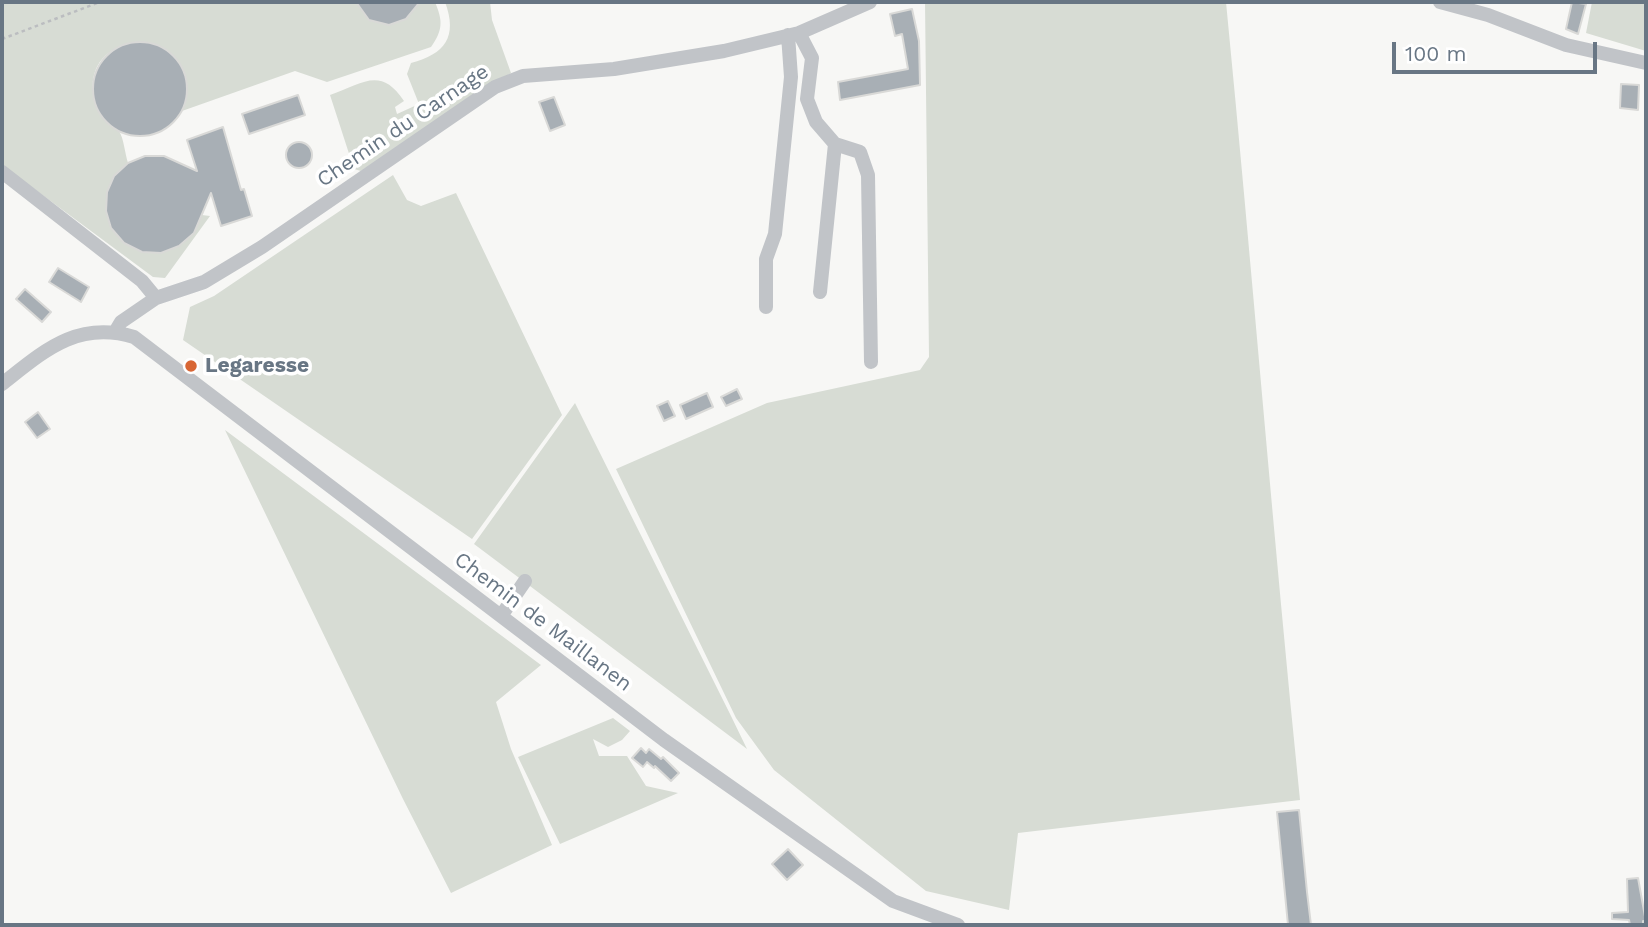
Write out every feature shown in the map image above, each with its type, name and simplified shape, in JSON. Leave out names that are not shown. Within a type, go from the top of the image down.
[{"type":"street","name":"Chemin du Carnage","points":[[115,332],[121,322],[156,298],[204,282],[227,268],[495,87],[523,76],[614,69],[724,51],[794,34],[870,2]]},
{"type":"street","points":[[1440,2],[1488,15],[1566,45],[1646,63]]},
{"type":"street","points":[[794,34],[812,58],[807,99],[816,122],[835,144],[860,152],[868,176],[871,362]]},
{"type":"street","points":[[766,307],[766,260],[775,234],[794,34]]},
{"type":"street","points":[[820,292],[835,144]]},
{"type":"street","points":[[2,172],[142,281],[156,298]]},
{"type":"street","points":[[2,384],[44,353],[78,334],[97,330],[115,332]]},
{"type":"street","name":"Chemin de Maillanen","points":[[115,332],[134,337],[163,358],[664,740],[893,901],[958,925]]},
{"type":"street","points":[[501,616],[525,581]]},
{"type":"path","points":[[2,39],[100,2]]},
{"type":"shaded area","points":[[2,2],[435,2],[440,25],[431,47],[327,82],[295,71],[182,111],[186,83],[178,62],[164,49],[145,43],[125,45],[108,54],[96,69],[94,101],[99,112],[119,131],[128,163],[115,178],[108,193],[107,209],[111,228],[161,253],[186,239],[202,215],[210,216],[165,278],[153,277],[2,165]]},
{"type":"shaded area","points":[[445,2],[490,2],[492,20],[511,73],[361,171],[354,169],[330,95],[371,80],[387,84],[396,90],[404,101],[395,107],[397,114],[419,104],[407,74],[411,63],[432,55],[446,42],[450,25]]},
{"type":"shaded area","points":[[925,2],[1226,2],[1236,102],[1300,800],[1018,833],[1009,910],[926,891],[774,770],[736,718],[616,469],[767,403],[920,370],[929,357]]},
{"type":"shaded area","points":[[1592,2],[1646,2],[1646,51],[1586,33]]},
{"type":"shaded area","points":[[393,175],[407,200],[421,206],[456,193],[562,415],[472,539],[183,340],[190,307],[214,296]]},
{"type":"shaded area","points":[[575,403],[731,716],[747,749],[474,544]]},
{"type":"shaded area","points":[[225,430],[541,665],[496,702],[511,749],[552,845],[451,893]]},
{"type":"shaded area","points":[[613,718],[630,731],[622,740],[608,747],[593,739],[599,756],[627,756],[646,786],[678,793],[560,844],[518,757]]},
{"type":"building","points":[[356,2],[420,2],[406,19],[389,25],[369,20]]},
{"type":"building","points":[[1572,2],[1586,4],[1578,34],[1566,29]]},
{"type":"building","points":[[912,9],[919,41],[920,85],[840,100],[838,82],[908,69],[902,34],[895,36],[890,14]]},
{"type":"building","points":[[140,42],[158,46],[173,56],[183,71],[187,89],[183,107],[173,122],[158,132],[140,136],[122,132],[107,122],[97,107],[93,89],[97,71],[107,56],[122,46]]},
{"type":"building","points":[[1621,84],[1639,85],[1638,110],[1620,108]]},
{"type":"building","points":[[298,95],[305,115],[249,134],[242,114]]},
{"type":"building","points":[[554,97],[565,125],[550,131],[539,102]]},
{"type":"building","points":[[223,127],[241,190],[244,189],[252,216],[221,226],[211,193],[194,233],[179,246],[161,253],[142,252],[124,243],[111,228],[106,211],[107,192],[114,176],[128,163],[145,156],[164,156],[197,171],[187,140]]},
{"type":"building","points":[[299,142],[308,146],[312,155],[308,164],[299,168],[290,164],[286,155],[290,146]]},
{"type":"building","points":[[58,268],[89,287],[81,302],[49,282]]},
{"type":"building","points":[[25,289],[51,312],[42,322],[16,299]]},
{"type":"building","points":[[737,389],[742,399],[726,406],[721,397]]},
{"type":"building","points":[[707,393],[713,407],[686,419],[680,405]]},
{"type":"building","points":[[668,401],[675,416],[664,421],[657,406]]},
{"type":"building","points":[[38,412],[50,429],[37,438],[25,422]]},
{"type":"building","points":[[641,748],[646,753],[649,749],[661,759],[663,757],[679,773],[671,781],[647,762],[643,767],[632,758]]},
{"type":"building","points":[[1299,810],[1311,925],[1288,925],[1277,812]]},
{"type":"building","points":[[788,849],[803,865],[787,880],[772,864]]},
{"type":"building","points":[[1638,878],[1646,922],[1643,921],[1643,925],[1630,925],[1629,920],[1612,919],[1612,913],[1628,912],[1627,879]]},
{"type":"place","name":"Legaresse","points":[[191,366]]}]
